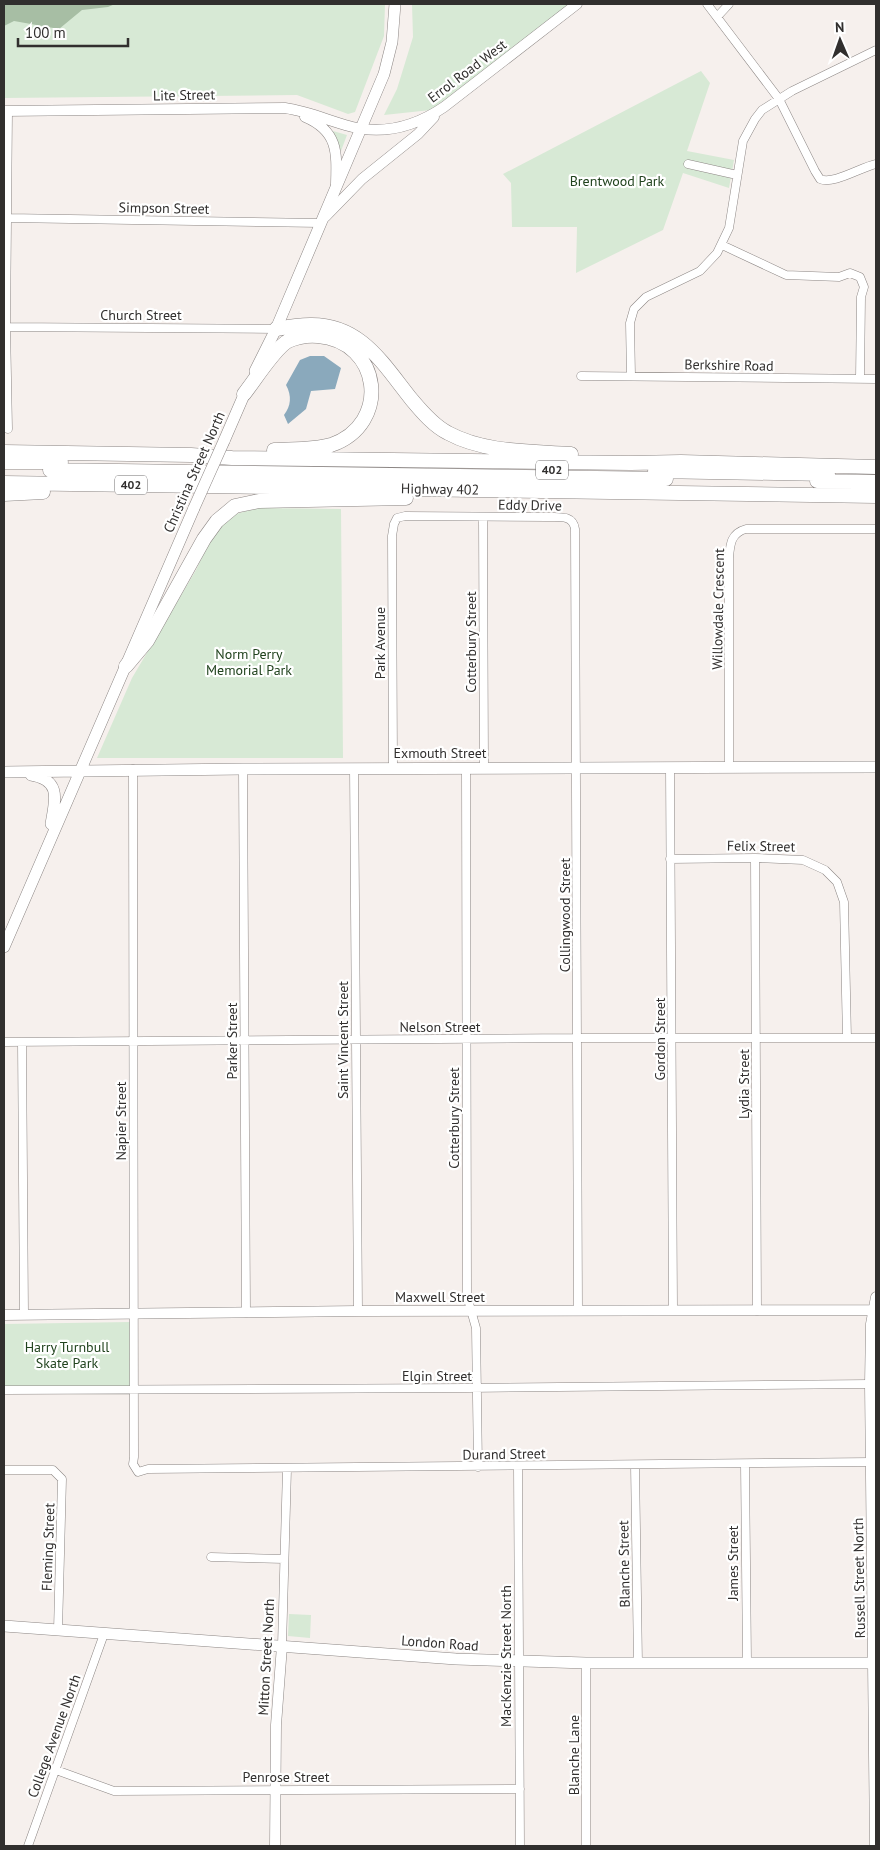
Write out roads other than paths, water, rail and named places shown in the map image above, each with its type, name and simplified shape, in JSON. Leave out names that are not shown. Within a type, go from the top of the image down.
[{"type":"highway","points":[[276,329],[310,325],[331,327],[350,333],[371,350],[430,419],[446,433],[461,440],[494,448],[681,462],[876,467]]},
{"type":"highway","points":[[191,455],[318,448],[331,445],[354,433],[361,425],[369,408],[372,388],[368,370],[355,351],[337,339],[312,336],[294,338],[280,347],[244,394]]},
{"type":"highway","points":[[4,452],[631,464],[681,462]]},
{"type":"highway","name":"Highway 402","points":[[4,462],[876,475]]},
{"type":"highway","points":[[4,469],[876,482]]},
{"type":"highway","name":"Highway 402","points":[[4,483],[876,496]]},
{"type":"highway","points":[[4,494],[181,491],[259,486]]},
{"type":"highway","points":[[126,666],[147,641],[212,527],[222,515],[242,504],[259,501],[423,497],[632,498],[724,494]]},
{"type":"main road","name":"Christina Street North","points":[[4,947],[244,394],[276,329],[381,81],[388,59],[395,4]]},
{"type":"main road","name":"Exmouth Street","points":[[9,771],[243,768],[876,767]]},
{"type":"main road","points":[[9,771],[39,776],[49,781],[53,786],[55,796],[49,840]]},
{"type":"main road","name":"London Road","points":[[4,1626],[519,1662],[875,1663]]},
{"type":"street","name":"Errol Road West","points":[[360,129],[374,131],[402,128],[422,121],[444,108],[577,4]]},
{"type":"street","points":[[707,4],[779,99],[820,179],[828,182],[832,181],[876,164]]},
{"type":"street","points":[[717,17],[729,4]]},
{"type":"street","points":[[630,376],[630,323],[636,305],[646,297],[700,271],[711,260],[722,244],[729,228],[743,141],[762,110],[779,99],[876,50]]},
{"type":"street","name":"Lite Street","points":[[6,111],[273,108],[306,112],[360,129]]},
{"type":"street","points":[[273,108],[297,113],[319,124],[326,130],[331,137],[336,153],[336,184]]},
{"type":"street","points":[[320,223],[354,186],[418,134],[444,108]]},
{"type":"street","points":[[6,111],[8,429]]},
{"type":"street","points":[[688,164],[737,175]]},
{"type":"street","name":"Simpson Street","points":[[8,218],[320,223]]},
{"type":"street","points":[[722,244],[771,270],[786,275],[839,277],[850,274],[860,277],[864,287],[861,297],[860,379]]},
{"type":"street","name":"Church Street","points":[[6,327],[276,329]]},
{"type":"street","name":"Berkshire Road","points":[[581,376],[876,380]]},
{"type":"street","name":"Eddy Drive","points":[[397,518],[405,516],[557,517],[572,520]]},
{"type":"street","name":"Cotterbury Street","points":[[484,517],[484,768]]},
{"type":"street","name":"Park Avenue","points":[[393,768],[392,536],[397,518]]},
{"type":"street","name":"Collingwood Street","points":[[572,520],[575,529],[577,767],[578,1311]]},
{"type":"street","name":"Willowdale Crescent","points":[[730,767],[729,558],[731,541],[734,536],[739,531],[746,529],[876,529]]},
{"type":"street","name":"Gordon Street","points":[[670,767],[673,1310]]},
{"type":"street","name":"Parker Street","points":[[243,768],[246,1313]]},
{"type":"street","name":"Saint Vincent Street","points":[[354,768],[358,1311]]},
{"type":"street","name":"Cotterbury Street","points":[[466,768],[467,1291],[476,1328],[478,1467]]},
{"type":"street","name":"Napier Street","points":[[133,769],[133,1464],[138,1472]]},
{"type":"street","name":"Felix Street","points":[[670,859],[755,858],[803,860],[825,870],[837,882],[844,902],[847,1038]]},
{"type":"street","name":"Lydia Street","points":[[755,858],[757,1311]]},
{"type":"street","name":"Nelson Street","points":[[4,1042],[876,1038]]},
{"type":"street","points":[[22,1042],[24,1315]]},
{"type":"street","name":"Russell Street North","points":[[875,1846],[874,1510],[870,1384],[871,1324],[876,1297]]},
{"type":"street","name":"Maxwell Street","points":[[4,1315],[358,1311],[875,1310]]},
{"type":"street","name":"Elgin Street","points":[[4,1390],[870,1384]]},
{"type":"street","name":"Durand Street","points":[[138,1472],[148,1469],[872,1462]]},
{"type":"street","name":"James Street","points":[[745,1464],[747,1662]]},
{"type":"street","name":"Blanche Street","points":[[636,1465],[638,1663]]},
{"type":"street","name":"MacKenzie Street North","points":[[518,1466],[520,1846]]},
{"type":"street","name":"Mitton Street North","points":[[276,1846],[276,1725],[282,1646],[287,1469]]},
{"type":"street","name":"Fleming Street","points":[[4,1470],[53,1470],[62,1479],[58,1630]]},
{"type":"street","points":[[211,1557],[284,1559]]},
{"type":"street","name":"College Avenue North","points":[[28,1846],[104,1634]]},
{"type":"street","name":"Blanche Lane","points":[[586,1663],[586,1846]]},
{"type":"street","name":"Penrose Street","points":[[56,1770],[114,1791],[520,1789]]},
{"type":"water","points":[[310,356],[324,356],[341,368],[335,389],[311,391],[306,409],[288,424],[284,415],[290,401],[286,385],[300,360]]},
{"type":"park label","name":"Brentwood Park","points":[[617,181]]},
{"type":"park label","name":"Norm Perry Memorial Park","points":[[249,662]]},
{"type":"park label","name":"Harry Turnbull Skate Park","points":[[67,1355]]}]
